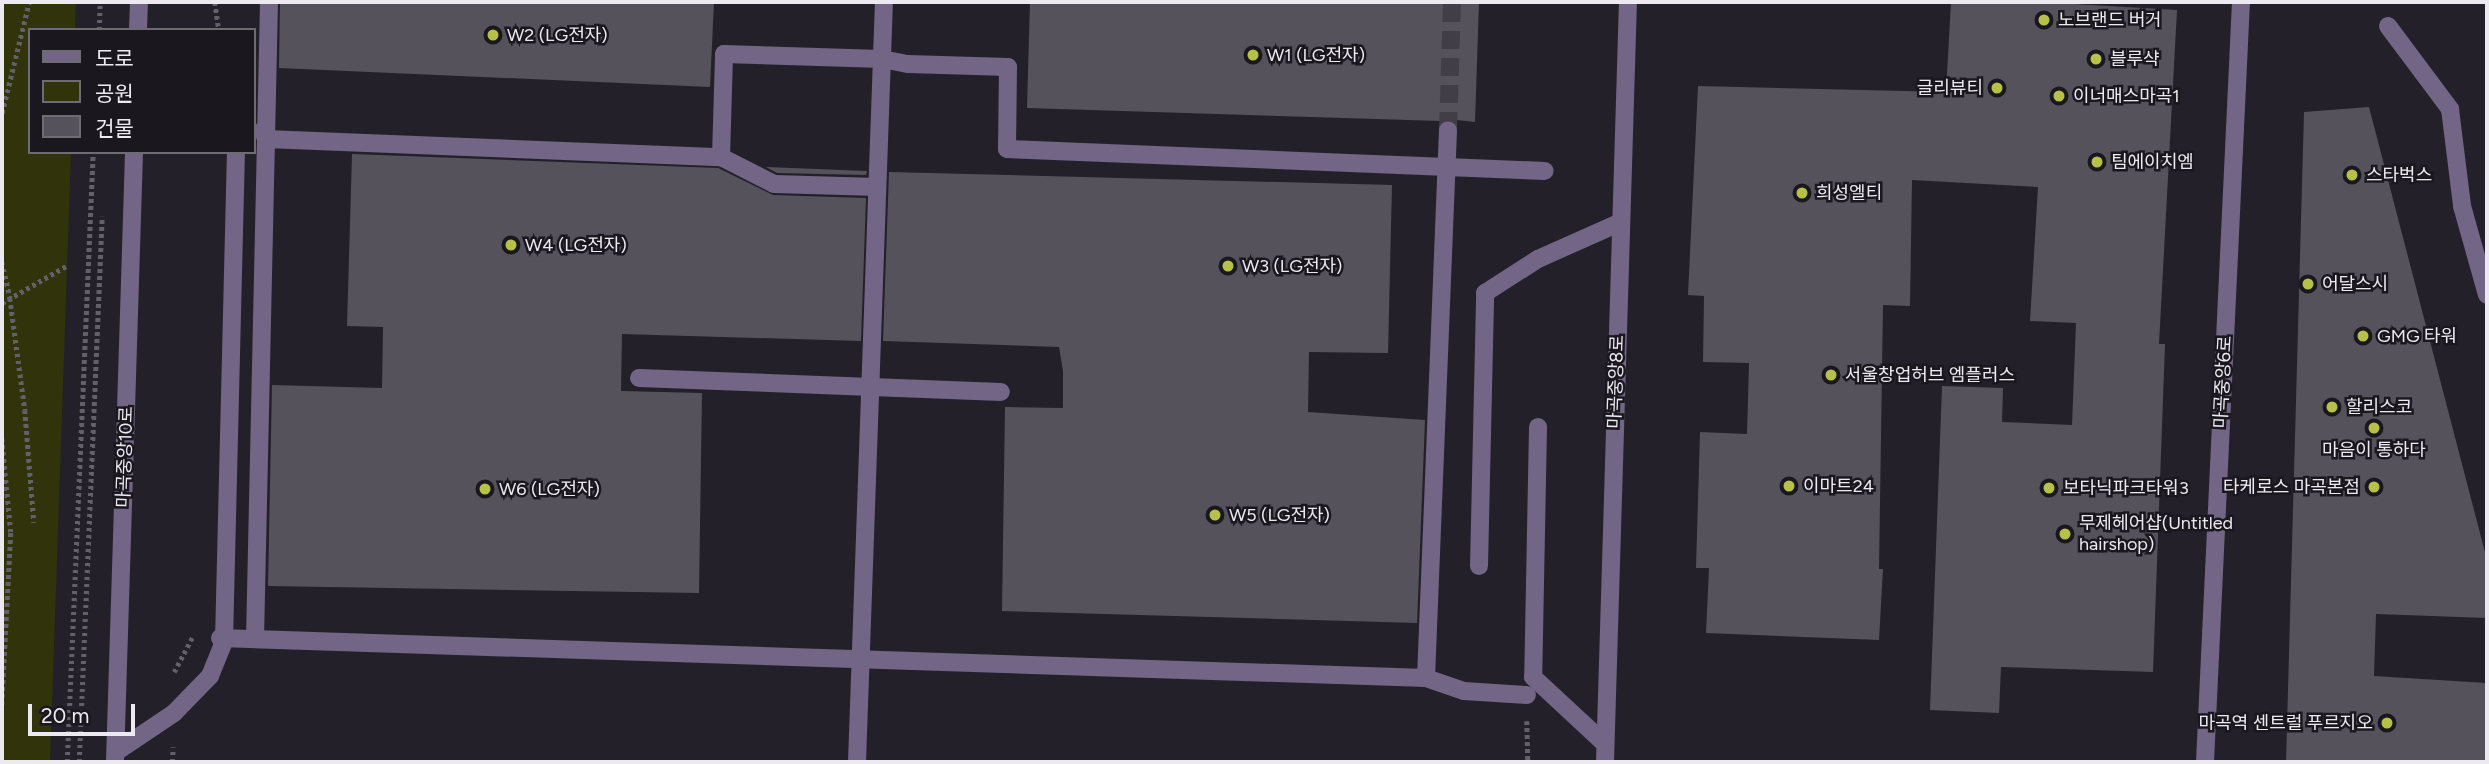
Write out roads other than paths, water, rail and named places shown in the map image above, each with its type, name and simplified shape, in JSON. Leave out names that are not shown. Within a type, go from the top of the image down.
[{"type":"street","points":[[138,28],[139,2]]},
{"type":"street","points":[[254,639],[264,134],[270,2]]},
{"type":"street","points":[[857,762],[884,2]]},
{"type":"street","name":"마곡중앙8로","points":[[1605,753],[1628,2]]},
{"type":"street","name":"마곡중앙6로","points":[[2205,762],[2241,2]]},
{"type":"street","points":[[2388,26],[2450,109],[2462,206],[2487,295]]},
{"type":"street","points":[[721,157],[724,54],[1008,67],[1007,149],[1545,171]]},
{"type":"street","points":[[1426,678],[1448,130]]},
{"type":"street","points":[[264,134],[721,157],[774,184],[877,187]]},
{"type":"street","name":"마곡중앙10로","points":[[116,757],[134,154]]},
{"type":"street","points":[[116,757],[174,713],[210,676],[222,639],[236,154]]},
{"type":"street","points":[[1479,566],[1485,293],[1538,259],[1621,222]]},
{"type":"street","points":[[639,378],[1001,392]]},
{"type":"street","points":[[1538,427],[1533,677],[1605,753]]},
{"type":"street","points":[[222,639],[1426,678],[1464,691],[1527,695]]},
{"type":"tunnel","points":[[1448,130],[1452,2]]},
{"type":"place","name":"노브랜드 버거","points":[[2044,20]]},
{"type":"place","name":"W2 (LG전자)","points":[[493,35]]},
{"type":"place","name":"W1 (LG전자)","points":[[1253,55]]},
{"type":"place","name":"블루샥","points":[[2096,59]]},
{"type":"place","name":"글리뷰티","points":[[1997,88]]},
{"type":"place","name":"이너매스마곡1","points":[[2059,96]]},
{"type":"place","name":"팀에이치엠","points":[[2097,162]]},
{"type":"place","name":"스타벅스","points":[[2352,175]]},
{"type":"place","name":"희성엘티","points":[[1802,193]]},
{"type":"place","name":"W4 (LG전자)","points":[[511,245]]},
{"type":"place","name":"W3 (LG전자)","points":[[1228,266]]},
{"type":"place","name":"어달스시","points":[[2308,284]]},
{"type":"place","name":"GMG 타워","points":[[2363,336]]},
{"type":"place","name":"서울창업허브 엠플러스","points":[[1831,375]]},
{"type":"place","name":"할리스코","points":[[2332,407]]},
{"type":"place","name":"마음이 통하다","points":[[2374,428]]},
{"type":"place","name":"이마트24","points":[[1789,486]]},
{"type":"place","name":"타케로스 마곡본점","points":[[2374,487]]},
{"type":"place","name":"보타닉파크타워3","points":[[2049,488]]},
{"type":"place","name":"W6 (LG전자)","points":[[485,489]]},
{"type":"place","name":"W5 (LG전자)","points":[[1215,515]]},
{"type":"place","name":"무제헤어샵(Untitled hairshop)","points":[[2065,534]]},
{"type":"place","name":"마곡역 센트럴 푸르지오","points":[[2387,723]]}]
